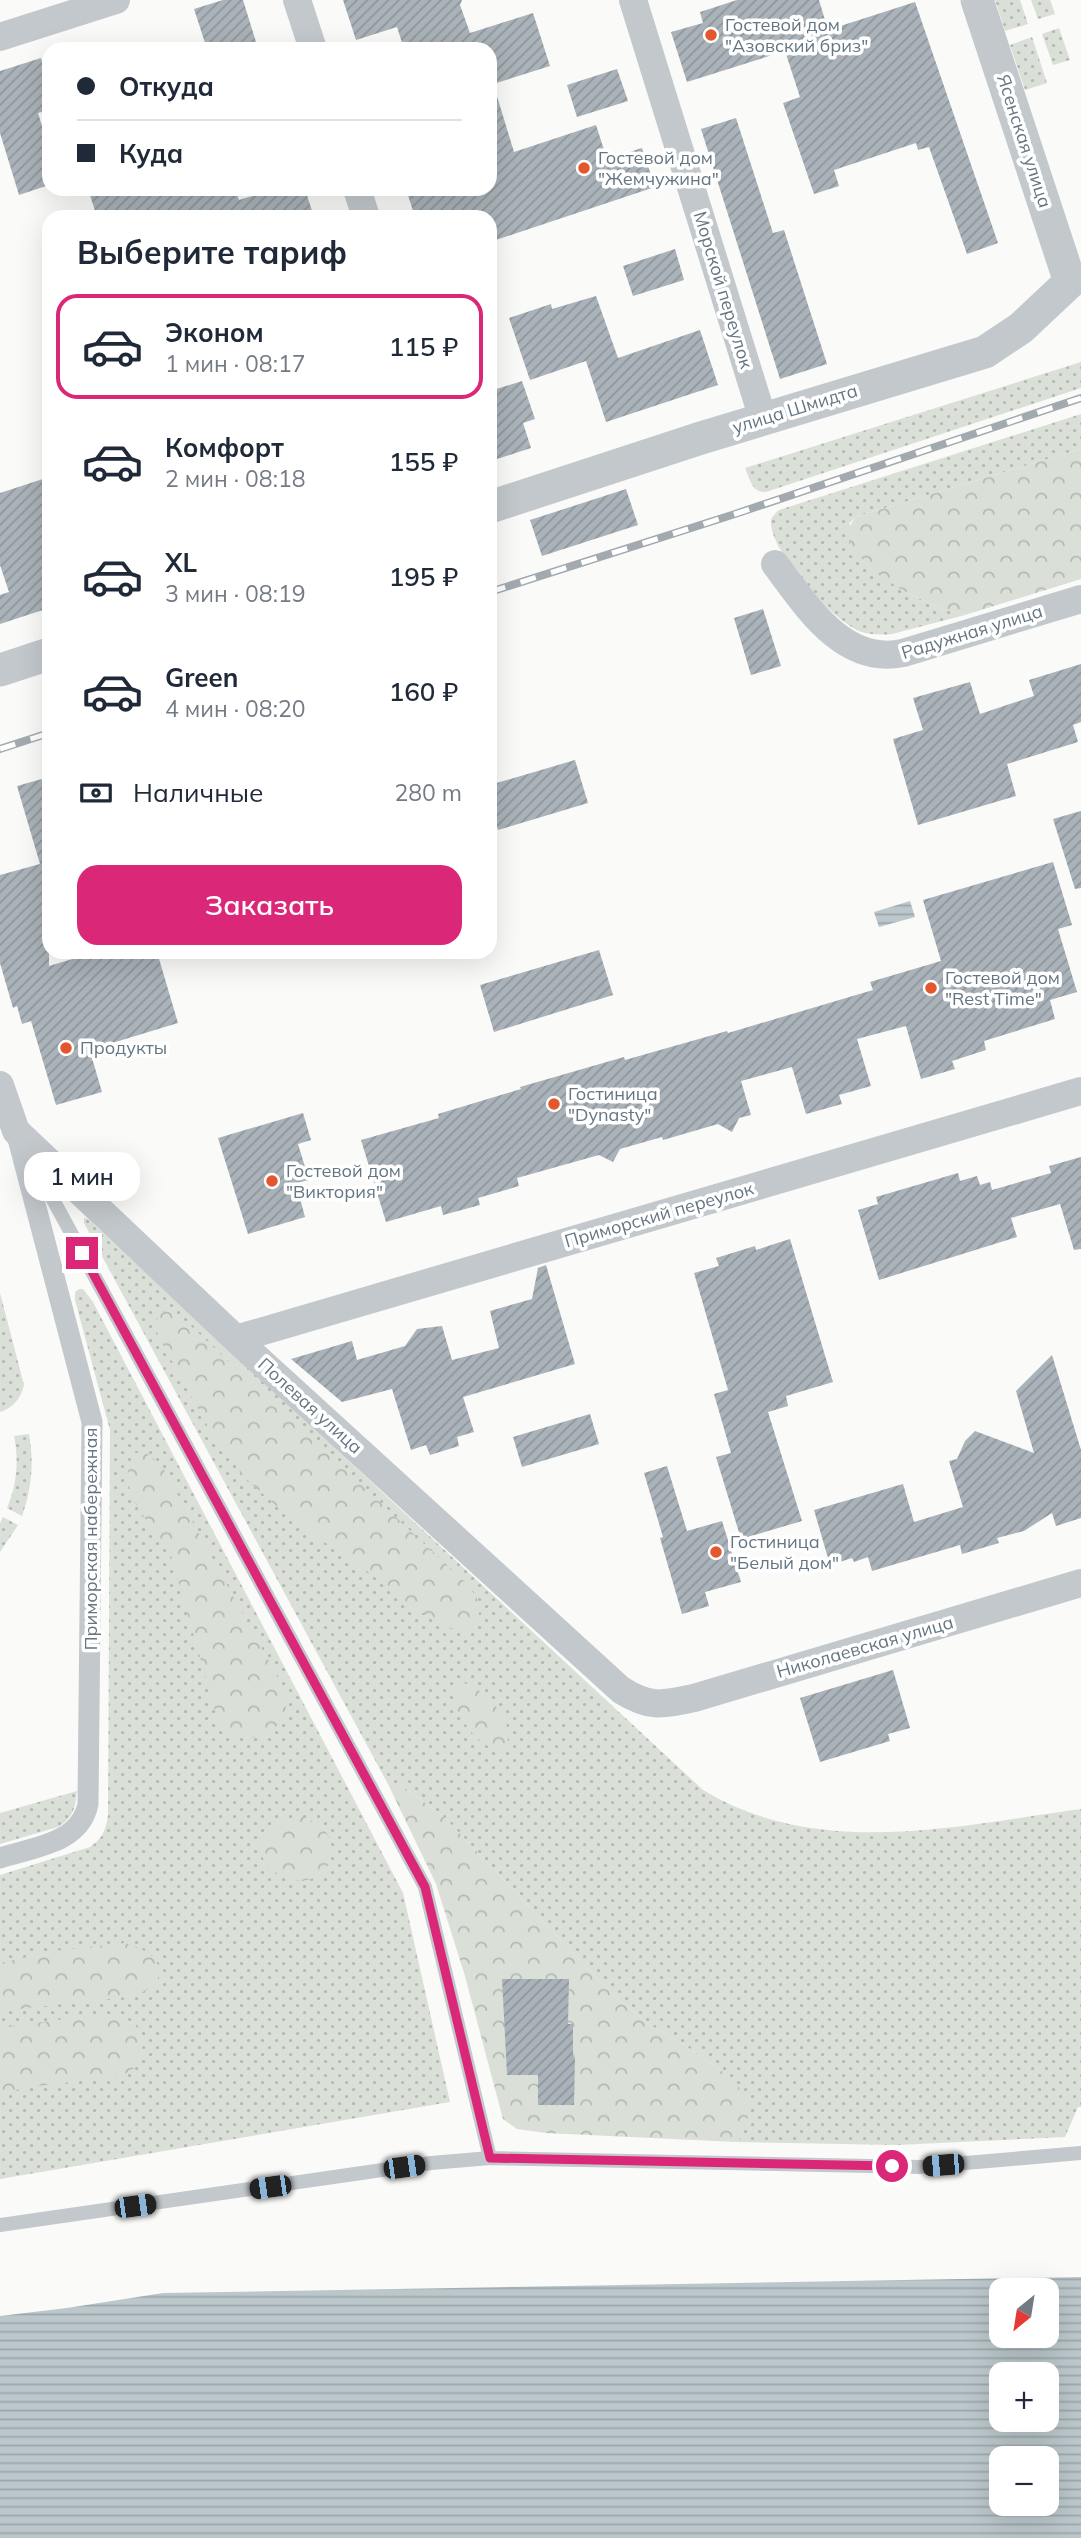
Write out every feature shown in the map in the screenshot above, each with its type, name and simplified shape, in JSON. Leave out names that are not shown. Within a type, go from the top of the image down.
[{"type":"street","points":[[0,37],[116,0]]},
{"type":"street","points":[[297,0],[311,42]]},
{"type":"street","name":"Морской переулок","points":[[633,0],[763,419]]},
{"type":"street","name":"Ясенская улица","points":[[977,0],[1075,280]]},
{"type":"street","name":"улица Шмидта","points":[[497,505],[763,419],[985,352],[1021,328],[1075,280]]},
{"type":"street","name":"Радужная улица","points":[[775,564],[819,621],[843,642],[876,656],[903,653],[1081,599]]},
{"type":"street","points":[[0,670],[42,656]]},
{"type":"street","name":"Полевая улица","points":[[0,1085],[16,1131],[236,1339],[621,1690],[647,1704]]},
{"type":"street","name":"Приморский переулок","points":[[236,1339],[1081,1091]]},
{"type":"street","name":"Приморская набережная","points":[[0,1858],[67,1837],[82,1823],[88,1804],[92,1422],[16,1131]]},
{"type":"street","name":"Николаевская улица","points":[[647,1704],[694,1698],[1081,1583]]},
{"type":"lane","points":[[16,1131],[425,1887],[490,2158]]},
{"type":"lane","points":[[0,2225],[431,2163],[490,2158],[919,2167],[1081,2153]]},
{"type":"green space","points":[[995,0],[1020,0],[1028,24],[1005,31]]},
{"type":"green space","points":[[1031,0],[1050,0],[1055,14],[1038,19]]},
{"type":"green space","points":[[1059,28],[1070,60],[1053,65],[1042,34]]},
{"type":"green space","points":[[1032,37],[1047,83],[1025,90],[1010,45]]},
{"type":"green space","points":[[1081,362],[1081,388],[766,492],[755,488],[745,468]]},
{"type":"green space","points":[[1081,414],[1081,449],[855,517],[849,524],[902,590],[937,607],[965,615],[892,634],[859,631],[819,600],[792,568],[774,537],[771,522],[779,510]]},
{"type":"green space","points":[[1081,449],[1081,579],[965,615],[937,607],[879,575],[853,550],[846,533],[855,517]]},
{"type":"green space","points":[[84,1218],[703,1790],[747,1812],[793,1825],[840,1831],[937,1829],[1081,1809],[1081,2107],[1078,2107],[1065,2137],[897,2145],[737,2142],[744,2131],[726,2074],[650,2025],[613,1995],[444,1817],[400,1784],[388,1784],[84,1223]]},
{"type":"green space","points":[[83,1289],[93,1302],[403,1893],[450,2102],[0,2179],[0,1875],[90,1847],[103,1833],[108,1815],[110,1430],[75,1300],[75,1292]]},
{"type":"green space","points":[[0,1293],[24,1385],[16,1402],[0,1412]]},
{"type":"green space","points":[[165,1311],[176,1314],[190,1325],[463,1580],[474,1593],[479,1605],[480,1611],[473,1624],[465,1630],[450,1628],[396,1598],[380,1581],[314,1536],[302,1522],[281,1510],[246,1479],[212,1434],[158,1336],[155,1322]]},
{"type":"green space","points":[[29,1434],[31,1475],[22,1516],[7,1508],[16,1472],[14,1436]]},
{"type":"green space","points":[[134,1453],[146,1453],[161,1464],[285,1691],[285,1713],[281,1721],[266,1733],[247,1738],[238,1737],[223,1727],[220,1721],[171,1556],[132,1494],[128,1481]]},
{"type":"green space","points":[[3,1517],[18,1525],[0,1552],[0,1523]]},
{"type":"green space","points":[[464,1683],[482,1693],[499,1710],[508,1730],[504,1750],[495,1749],[478,1739],[458,1712],[453,1694]]},
{"type":"green space","points":[[388,1784],[400,1784],[444,1817],[613,1995],[650,2025],[726,2074],[738,2086],[747,2101],[748,2117],[737,2142],[546,2133],[517,2129],[503,2119],[465,1976],[436,1884]]},
{"type":"green space","points":[[77,1791],[73,1812],[58,1827],[0,1844],[0,1813]]},
{"type":"green space","points":[[303,1817],[322,1827],[330,1840],[332,1852],[323,1872],[301,1881],[288,1879],[267,1865],[260,1851],[260,1835],[279,1822]]},
{"type":"green space","points":[[125,1943],[147,1952],[161,1971],[155,1985],[136,1996],[0,2011],[0,1963],[61,1950]]},
{"type":"green space","points":[[86,2016],[115,2016],[136,2026],[141,2037],[142,2050],[139,2062],[133,2069],[115,2077],[29,2087],[0,2094],[0,2028]]},
{"type":"shaded area","points":[[910,901],[915,917],[879,927],[874,912]]},
{"type":"shaded area","points":[[1081,2277],[1081,2538],[0,2538],[0,2316],[163,2293],[989,2279],[989,2348],[1059,2348],[1059,2278],[1024,2278]]},
{"type":"building","points":[[223,0],[243,0],[256,42],[205,42],[194,9]]},
{"type":"building","points":[[343,0],[462,0],[460,5],[470,33],[533,13],[550,66],[497,83],[497,42],[402,42],[397,27],[356,40]]},
{"type":"building","points":[[737,0],[819,0],[828,30],[915,2],[998,243],[967,254],[929,147],[918,150],[916,143],[834,170],[839,186],[814,194],[783,103],[800,97],[785,51],[687,82],[671,32],[703,23],[700,12]]},
{"type":"building","points":[[41,58],[42,61],[42,112],[38,113],[42,126],[42,187],[19,195],[0,133],[0,71]]},
{"type":"building","points":[[617,69],[628,101],[577,117],[567,85]]},
{"type":"building","points":[[497,96],[514,152],[596,125],[607,159],[642,148],[655,187],[497,240],[497,210],[413,210],[408,196],[497,196]]},
{"type":"building","points":[[736,118],[773,233],[784,230],[827,364],[780,379],[701,129]]},
{"type":"building","points":[[90,196],[238,196],[239,200],[252,196],[307,196],[312,210],[95,210]]},
{"type":"building","points":[[675,249],[684,280],[633,296],[623,266]]},
{"type":"building","points":[[596,296],[618,358],[700,330],[718,385],[606,422],[586,361],[530,380],[509,318],[551,304],[552,309]]},
{"type":"building","points":[[522,381],[535,419],[523,423],[531,448],[497,459],[497,389]]},
{"type":"building","points":[[42,479],[42,610],[0,624],[0,595],[9,592],[0,565],[0,493]]},
{"type":"building","points":[[626,489],[638,525],[542,556],[530,520]]},
{"type":"building","points":[[763,609],[781,666],[751,675],[734,618]]},
{"type":"building","points":[[1081,664],[1081,722],[1073,725],[1078,742],[1007,764],[1016,796],[918,825],[893,739],[923,730],[913,698],[970,682],[980,714],[1034,696],[1029,680]]},
{"type":"building","points":[[575,760],[588,803],[498,830],[497,783]]},
{"type":"building","points":[[42,779],[42,959],[49,959],[49,966],[72,959],[159,959],[178,1023],[99,1047],[102,1056],[92,1058],[102,1092],[56,1105],[31,1021],[22,1024],[17,1006],[13,1008],[0,963],[0,875],[40,864],[17,786]]},
{"type":"building","points":[[1081,811],[1081,888],[1075,889],[1053,819]]},
{"type":"building","points":[[1053,862],[1072,925],[1058,929],[1077,992],[1050,1000],[1055,1019],[984,1041],[986,1050],[952,1061],[955,1069],[921,1079],[906,1026],[857,1039],[871,1086],[839,1095],[842,1104],[806,1114],[792,1067],[741,1081],[751,1115],[739,1118],[732,1132],[718,1124],[663,1140],[662,1137],[620,1149],[613,1162],[599,1155],[517,1178],[519,1186],[478,1198],[480,1205],[443,1215],[441,1206],[386,1222],[361,1140],[439,1118],[438,1114],[521,1089],[520,1087],[624,1057],[625,1060],[727,1031],[728,1033],[873,990],[870,982],[941,961],[923,900]]},
{"type":"building","points":[[599,950],[613,995],[494,1032],[480,985]]},
{"type":"building","points":[[303,1113],[311,1140],[298,1144],[309,1180],[296,1183],[305,1217],[248,1234],[218,1138]]},
{"type":"building","points":[[1081,1157],[1081,1249],[1074,1250],[1060,1204],[1011,1218],[1017,1237],[879,1280],[858,1210],[878,1204],[876,1197],[958,1173],[960,1181],[977,1176],[980,1185],[990,1182],[992,1190],[1051,1173],[1049,1166]]},
{"type":"building","points":[[790,1239],[833,1382],[786,1396],[788,1406],[768,1412],[802,1521],[741,1539],[716,1457],[731,1453],[714,1394],[728,1390],[694,1273],[719,1266],[716,1258],[755,1246],[756,1250]]},
{"type":"building","points":[[546,1265],[575,1364],[463,1397],[474,1432],[457,1437],[459,1446],[430,1455],[426,1445],[411,1450],[392,1389],[342,1402],[291,1359],[352,1341],[357,1360],[405,1346],[417,1329],[442,1326],[452,1360],[499,1348],[490,1311],[532,1299],[538,1268]]},
{"type":"building","points":[[1052,1355],[1081,1450],[1081,1518],[1056,1526],[1052,1513],[1024,1531],[997,1538],[999,1543],[962,1554],[960,1545],[872,1571],[868,1557],[854,1562],[852,1558],[830,1565],[814,1510],[903,1484],[914,1522],[963,1507],[949,1461],[957,1459],[965,1441],[975,1431],[1034,1453],[1016,1391]]},
{"type":"building","points":[[590,1414],[599,1444],[522,1467],[513,1437]]},
{"type":"building","points":[[667,1466],[687,1531],[722,1521],[741,1582],[705,1592],[709,1606],[682,1614],[644,1473]]},
{"type":"building","points":[[893,1670],[910,1728],[888,1734],[890,1741],[820,1762],[800,1698]]},
{"type":"building","points":[[502,1979],[569,1979],[568,2024],[573,2024],[575,2058],[574,2105],[538,2105],[538,2075],[507,2075]]},
{"type":"railway","points":[[497,590],[735,514],[1081,398]]},
{"type":"railway","points":[[0,749],[42,735]]},
{"type":"place","name":"Гостевой дом \"Азовский бриз\"","points":[[711,35]]},
{"type":"place","name":"Гостевой дом \"Жемчужина\"","points":[[584,168]]},
{"type":"place","name":"Гостевой дом \"Rest Time\"","points":[[931,988]]},
{"type":"place","name":"Продукты","points":[[66,1048]]},
{"type":"place","name":"Гостиница \"Dynasty\"","points":[[554,1104]]},
{"type":"place","name":"Гостевой дом \"Виктория\"","points":[[272,1181]]},
{"type":"place","name":"Гостиница \"Белый дом\"","points":[[716,1552]]},
{"type":"route","points":[[82,1253],[425,1887],[490,2158],[892,2166]]}]
